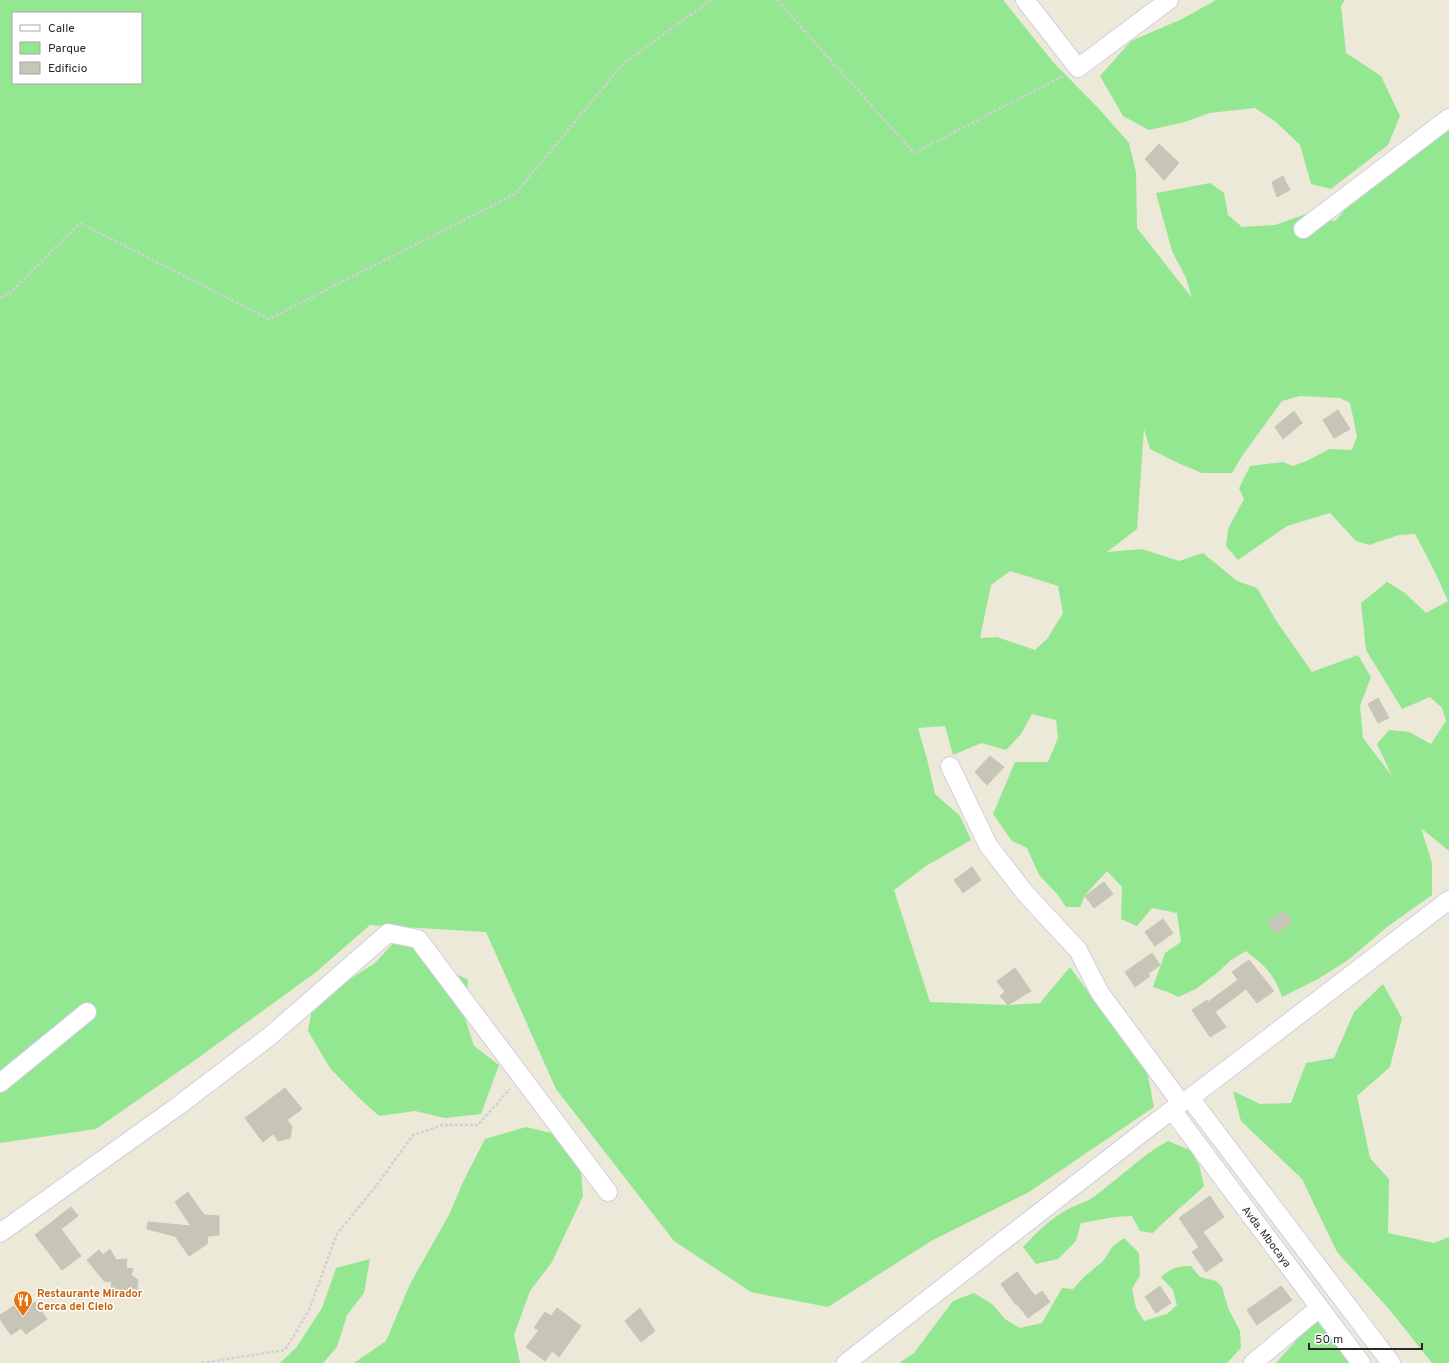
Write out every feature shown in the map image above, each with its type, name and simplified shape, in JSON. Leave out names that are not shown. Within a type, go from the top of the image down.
[{"type":"street","points":[[1025,0],[1078,68],[1169,0]]},
{"type":"street","points":[[1303,229],[1449,118]]},
{"type":"street","points":[[950,766],[988,845],[1025,893],[1078,950],[1100,993],[1181,1103],[1391,1363]]},
{"type":"street","points":[[846,1363],[1181,1103],[1449,900]]},
{"type":"street","points":[[0,1233],[178,1106],[270,1036],[388,933],[418,939],[608,1192]]},
{"type":"street","points":[[0,1082],[87,1012]]},
{"type":"street","name":"Avda. Mbocaya","points":[[1181,1103],[1319,1308],[1361,1363]]},
{"type":"street","points":[[1253,1363],[1319,1308]]},
{"type":"path","points":[[0,298],[8,295],[80,222],[269,320],[515,194],[622,65],[711,0]]},
{"type":"path","points":[[777,0],[914,153],[1078,68]]},
{"type":"path","points":[[202,1363],[285,1350],[309,1310],[337,1234],[376,1186],[413,1135],[442,1125],[478,1125],[521,1076]]},
{"type":"green space","points":[[0,0],[1003,0],[1053,62],[1100,110],[1129,143],[1136,172],[1137,228],[1192,298],[1186,278],[1172,251],[1156,193],[1210,183],[1224,193],[1228,215],[1242,227],[1275,225],[1306,214],[1335,221],[1362,190],[1449,129],[1449,851],[1421,828],[1432,863],[1432,895],[1387,927],[1348,960],[1318,979],[1282,997],[1272,976],[1259,961],[1246,951],[1231,960],[1196,989],[1178,997],[1153,987],[1165,953],[1181,942],[1177,913],[1152,908],[1137,926],[1121,919],[1122,887],[1107,871],[1085,895],[1080,907],[1066,907],[1058,895],[1039,875],[1027,848],[1012,841],[993,814],[1015,762],[1048,762],[1058,738],[1056,720],[1032,714],[1021,734],[1006,750],[981,743],[953,755],[945,726],[918,728],[935,794],[960,816],[971,840],[926,866],[894,890],[930,1002],[1008,1005],[1040,1003],[1070,967],[1106,1017],[1144,1056],[1154,1107],[1029,1192],[931,1241],[828,1307],[751,1292],[674,1241],[556,1089],[486,932],[370,925],[316,972],[198,1058],[96,1129],[0,1143]],"holes":[[[1300,396],[1340,398],[1350,403],[1357,436],[1352,450],[1329,449],[1309,460],[1293,466],[1283,462],[1250,466],[1239,488],[1244,499],[1228,529],[1226,546],[1238,560],[1287,526],[1330,513],[1356,541],[1369,545],[1399,535],[1415,534],[1448,601],[1426,613],[1405,593],[1387,582],[1361,603],[1366,650],[1402,709],[1430,697],[1442,708],[1446,721],[1431,744],[1409,732],[1389,730],[1377,744],[1392,776],[1363,738],[1360,706],[1371,677],[1358,655],[1312,672],[1277,622],[1257,588],[1237,581],[1203,553],[1179,561],[1142,549],[1107,552],[1137,529],[1144,429],[1150,449],[1202,473],[1232,473],[1242,456],[1282,401]],[[1010,571],[1058,586],[1063,613],[1047,639],[1035,650],[997,637],[980,638],[991,585]]]},
{"type":"green space","points":[[1216,0],[1345,0],[1341,6],[1346,53],[1381,76],[1400,116],[1388,145],[1331,189],[1311,184],[1300,145],[1276,122],[1255,108],[1209,113],[1185,122],[1149,130],[1123,116],[1100,76],[1131,41],[1182,19]]},
{"type":"green space","points":[[399,937],[447,969],[468,980],[465,1018],[474,1046],[499,1065],[481,1114],[445,1118],[415,1111],[379,1116],[330,1068],[308,1031],[313,1003],[375,963]]},
{"type":"green space","points":[[1383,984],[1402,1018],[1390,1067],[1357,1096],[1370,1158],[1389,1179],[1388,1233],[1434,1243],[1449,1237],[1449,1363],[1432,1363],[1389,1309],[1337,1252],[1302,1179],[1241,1121],[1233,1091],[1260,1104],[1291,1103],[1306,1063],[1334,1058],[1354,1012]]},
{"type":"green space","points":[[526,1127],[555,1134],[579,1149],[583,1196],[552,1262],[530,1291],[514,1335],[520,1363],[354,1363],[386,1341],[410,1284],[449,1215],[463,1182],[485,1139]]},
{"type":"green space","points":[[1168,1141],[1190,1150],[1199,1165],[1204,1186],[1198,1192],[1153,1233],[1140,1231],[1132,1216],[1115,1217],[1081,1223],[1076,1241],[1058,1259],[1036,1264],[1023,1247],[1039,1231],[1063,1212],[1092,1198],[1148,1154]]},
{"type":"green space","points":[[1124,1238],[1139,1253],[1140,1275],[1132,1289],[1136,1308],[1144,1321],[1167,1314],[1177,1305],[1173,1290],[1161,1277],[1168,1271],[1182,1266],[1191,1266],[1200,1277],[1216,1281],[1222,1287],[1228,1308],[1240,1331],[1241,1348],[1227,1363],[899,1363],[914,1353],[953,1301],[974,1293],[992,1304],[1005,1319],[1020,1328],[1042,1323],[1062,1288],[1073,1289],[1084,1277],[1103,1261],[1113,1246]]},
{"type":"green space","points":[[370,1259],[364,1293],[347,1315],[337,1347],[323,1363],[280,1363],[296,1348],[322,1308],[336,1268]]},
{"type":"green space","points":[[1316,1318],[1355,1363],[1276,1363]]},
{"type":"building","points":[[1159,144],[1179,163],[1164,180],[1145,159]]},
{"type":"building","points":[[1283,176],[1290,190],[1277,197],[1272,182]]},
{"type":"building","points":[[1338,410],[1350,429],[1334,438],[1323,420]]},
{"type":"building","points":[[1294,411],[1302,423],[1283,439],[1275,427]]},
{"type":"building","points":[[1378,698],[1389,718],[1378,723],[1368,704]]},
{"type":"building","points":[[990,756],[1004,767],[987,785],[975,772]]},
{"type":"building","points":[[972,867],[981,880],[963,893],[954,880]]},
{"type":"building","points":[[1104,882],[1113,894],[1094,908],[1085,896]]},
{"type":"building","points":[[1284,911],[1292,923],[1276,933],[1267,922]]},
{"type":"building","points":[[1163,919],[1173,933],[1155,946],[1145,932]]},
{"type":"building","points":[[1152,953],[1160,965],[1148,974],[1150,976],[1135,987],[1125,972]]},
{"type":"building","points":[[1249,960],[1274,991],[1257,1003],[1246,989],[1215,1012],[1226,1027],[1210,1037],[1192,1010],[1207,1000],[1208,1002],[1238,980],[1232,972]]},
{"type":"building","points":[[1015,968],[1031,991],[1008,1005],[1000,996],[1005,992],[997,981]]},
{"type":"building","points":[[285,1088],[302,1109],[287,1120],[292,1127],[290,1138],[278,1141],[273,1134],[263,1142],[245,1118]]},
{"type":"building","points":[[188,1192],[204,1215],[219,1216],[219,1235],[208,1236],[207,1244],[189,1256],[175,1236],[147,1229],[148,1222],[191,1226],[175,1202]]},
{"type":"building","points":[[1210,1196],[1224,1217],[1203,1232],[1223,1260],[1206,1272],[1192,1252],[1199,1247],[1179,1218]]},
{"type":"building","points":[[71,1207],[78,1216],[61,1229],[81,1256],[62,1270],[35,1235]]},
{"type":"building","points":[[110,1249],[116,1260],[127,1259],[126,1268],[133,1269],[131,1275],[138,1280],[136,1298],[119,1296],[122,1290],[111,1289],[112,1282],[104,1281],[87,1260],[99,1250],[103,1255]]},
{"type":"building","points":[[1017,1272],[1035,1296],[1042,1291],[1050,1302],[1028,1318],[1017,1304],[1016,1305],[1001,1284]]},
{"type":"building","points":[[1160,1286],[1171,1303],[1156,1313],[1145,1297]]},
{"type":"building","points":[[1281,1286],[1292,1300],[1257,1325],[1247,1310]]},
{"type":"building","name":"Restaurante Mirador Cerca del Cielo","points":[[35,1302],[47,1319],[26,1334],[21,1328],[11,1335],[0,1319],[0,1315],[14,1306],[19,1312]]},
{"type":"building","points":[[557,1308],[581,1326],[559,1357],[552,1351],[545,1361],[526,1347],[539,1330],[534,1328],[545,1312],[551,1316]]},
{"type":"building","points":[[640,1308],[655,1331],[641,1342],[625,1321]]},
{"type":"place","name":"Restaurante Mirador Cerca del Cielo","points":[[23,1317]]}]
